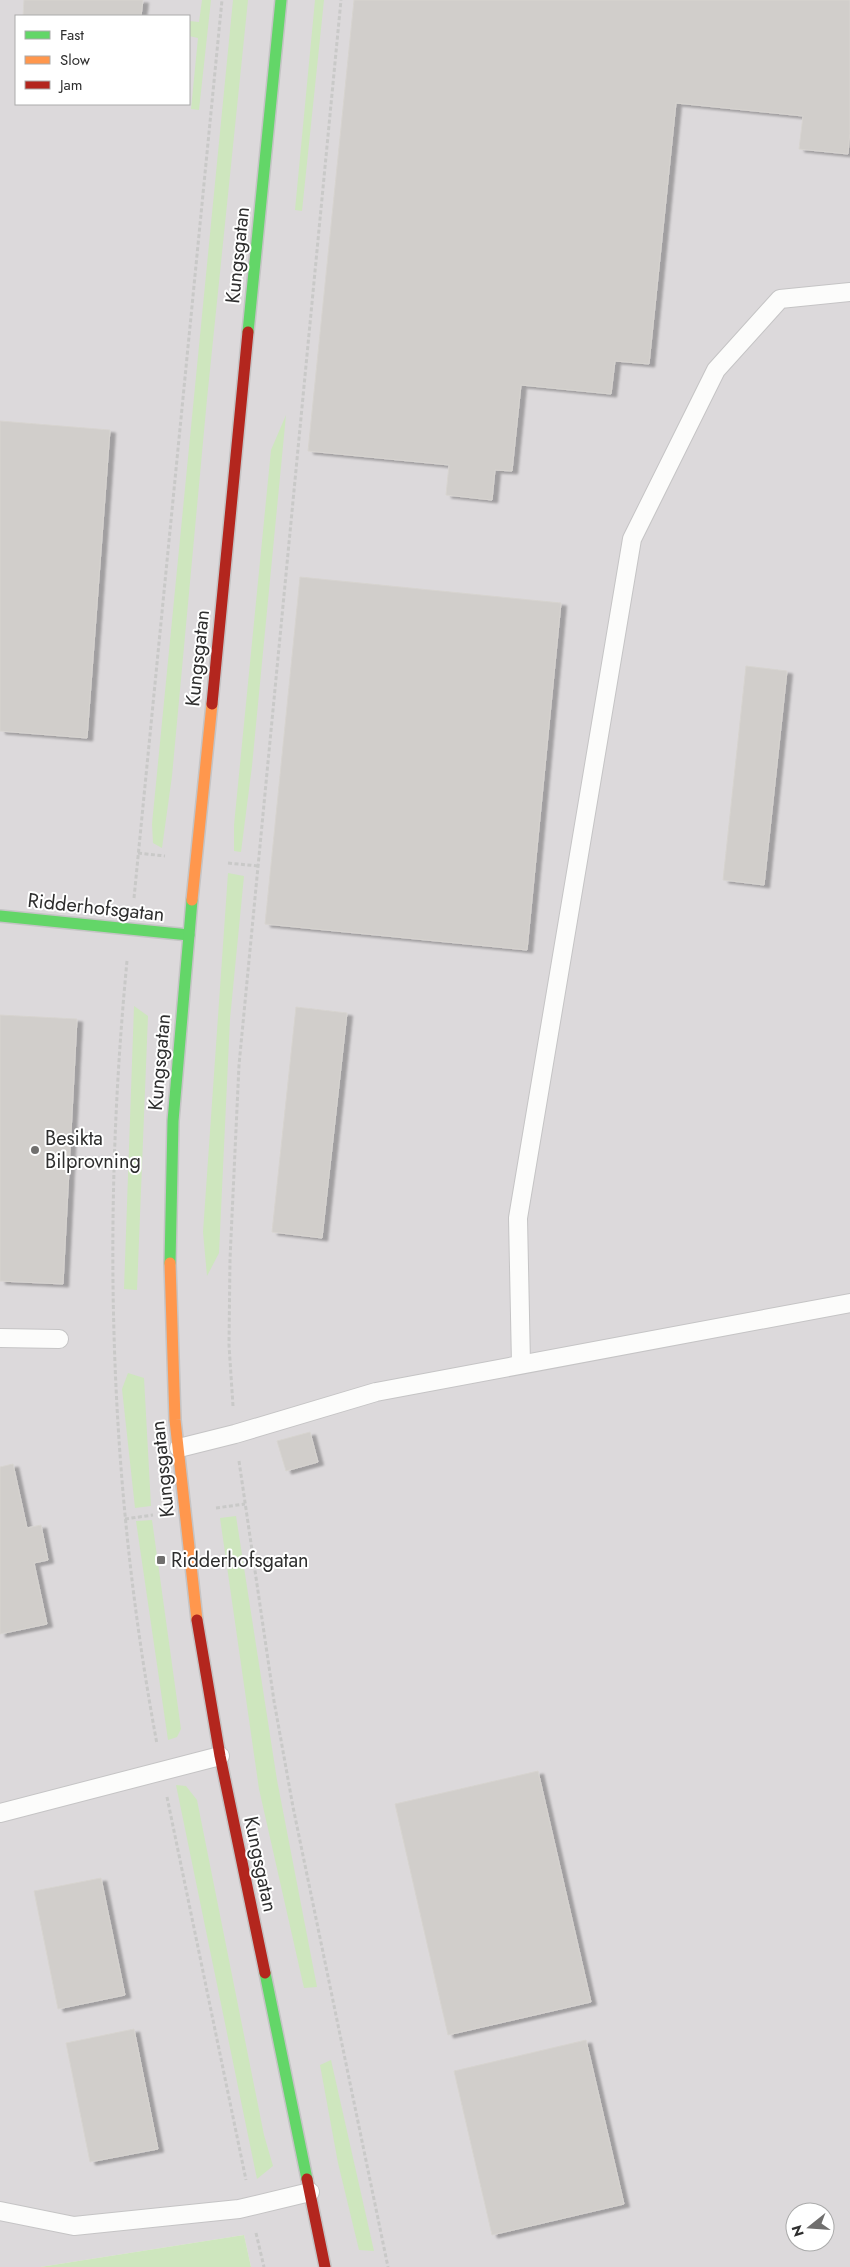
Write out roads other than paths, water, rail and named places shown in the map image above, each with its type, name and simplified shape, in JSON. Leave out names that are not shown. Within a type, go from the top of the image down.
[{"type":"main road","name":"Kungsgatan","points":[[281,0],[189,935],[173,1121],[169,1245],[178,1448],[195,1607],[220,1756],[326,2267]]},
{"type":"main road","name":"Ridderhofsgatan","points":[[0,916],[189,935]]},
{"type":"lane","points":[[521,1364],[518,1218],[632,540],[716,370],[780,298],[850,292]]},
{"type":"lane","points":[[178,1448],[235,1434],[376,1392],[850,1303]]},
{"type":"lane","points":[[0,1338],[59,1339]]},
{"type":"lane","points":[[0,1813],[220,1756]]},
{"type":"lane","points":[[0,2211],[74,2226],[239,2209],[310,2192]]},
{"type":"place","name":"Besikta Bilprovning","points":[[35,1150]]},
{"type":"place","name":"Ridderhofsgatan","points":[[161,1560]]}]
